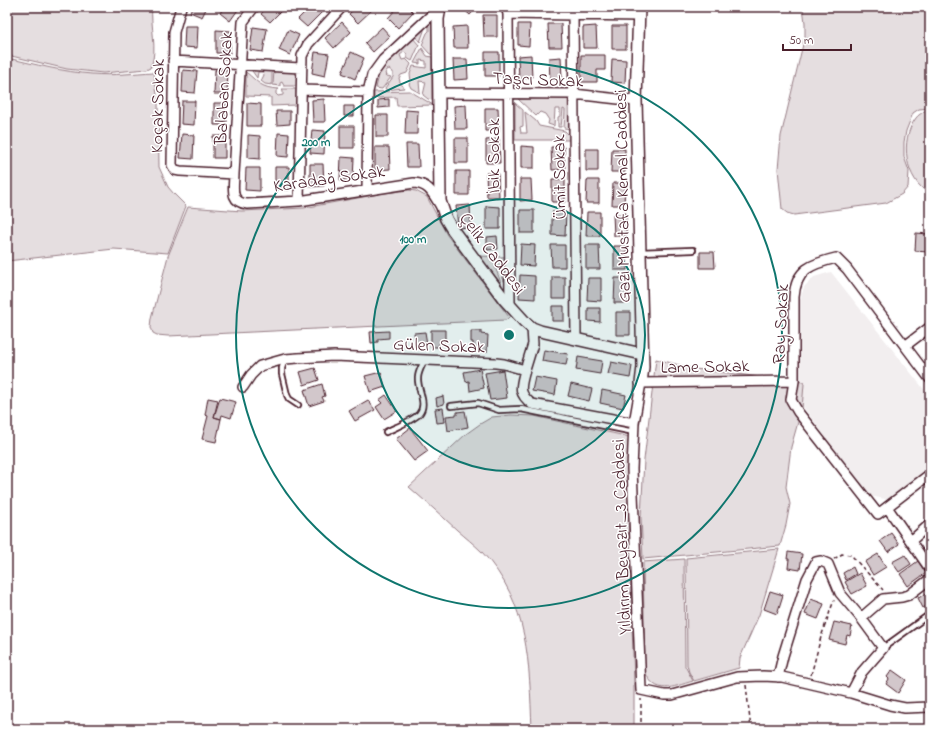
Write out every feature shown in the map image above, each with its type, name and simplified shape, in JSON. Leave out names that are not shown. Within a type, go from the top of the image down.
[{"type":"street","name":"Koçak Sokak","points":[[181,7],[174,32],[172,165],[175,170],[180,171],[234,174]]},
{"type":"street","name":"Balaban Sokak","points":[[234,174],[243,22],[254,7]]},
{"type":"street","points":[[299,201],[302,56],[308,44],[342,7]]},
{"type":"street","points":[[367,190],[368,92],[370,81],[376,69],[440,7]]},
{"type":"street","name":"Çelik Caddesi","points":[[440,7],[440,201],[446,219],[510,305],[532,328],[642,354]]},
{"type":"street","points":[[507,10],[574,15],[639,11]]},
{"type":"street","name":"İbik Sokak","points":[[507,10],[510,305]]},
{"type":"street","name":"Gazi Mustafa Kemal Caddesi","points":[[639,11],[636,101],[643,367],[641,383]]},
{"type":"street","name":"Ümit Sokak","points":[[574,15],[576,339]]},
{"type":"street","points":[[173,61],[301,68]]},
{"type":"street","points":[[302,90],[368,92]]},
{"type":"street","name":"Taşcı Sokak","points":[[439,93],[574,94],[636,101]]},
{"type":"street","name":"Karadağ Sokak","points":[[234,174],[233,194],[234,198],[241,203],[299,201],[418,183],[426,186],[430,190],[442,208]]},
{"type":"street","name":"Ray Sokak","points":[[887,507],[878,514],[798,412],[791,400],[794,381],[795,285],[799,275],[810,266],[836,258],[847,269],[930,378]]},
{"type":"street","points":[[905,346],[930,327]]},
{"type":"street","points":[[532,328],[533,344],[524,370],[521,388],[522,394],[526,399],[532,404],[634,427]]},
{"type":"street","name":"Gülen Sokak","points":[[243,387],[260,366],[285,359],[334,356],[496,363],[524,370]]},
{"type":"street","name":"Lame Sokak","points":[[641,383],[794,381]]},
{"type":"street","name":"Yıldırım Beyazıt_3 Caddesi","points":[[641,383],[634,427],[632,469],[641,690]]},
{"type":"street","points":[[930,474],[887,507],[930,568]]},
{"type":"street","points":[[911,541],[930,524]]},
{"type":"street","points":[[778,677],[782,656],[807,579],[816,562],[821,561],[828,564],[840,593],[862,618],[883,648],[862,672],[851,693]]},
{"type":"street","points":[[862,618],[879,601],[909,595],[930,579]]},
{"type":"street","points":[[641,690],[664,695],[737,677],[778,677],[851,693],[905,708],[930,707]]},
{"type":"lane","points":[[640,252],[693,250]]},
{"type":"lane","points":[[285,359],[282,374],[287,395],[289,399],[298,405]]},
{"type":"lane","points":[[386,432],[415,417],[422,409],[423,403],[418,378],[424,361]]},
{"type":"lane","points":[[451,406],[478,404],[499,410],[521,409],[634,427]]},
{"type":"lane","points":[[883,648],[930,614]]},
{"type":"path","points":[[828,564],[842,554],[851,556],[890,598]]},
{"type":"path","points":[[809,683],[830,611],[835,598],[840,593]]},
{"type":"path","points":[[746,676],[748,711],[751,729]]},
{"type":"path","points":[[641,690],[641,729]]},
{"type":"shaded area","points":[[7,7],[152,7],[154,53],[151,67],[147,69],[103,73],[67,69],[7,55]]},
{"type":"shaded area","points":[[803,7],[930,7],[930,108],[919,109],[913,113],[906,131],[904,142],[904,157],[909,171],[908,187],[902,194],[886,203],[794,215],[787,213],[782,209],[778,169],[781,136],[805,36]]},
{"type":"shaded area","points":[[427,23],[432,24],[432,55],[422,45],[429,31],[429,26],[425,26],[420,42],[414,35]]},
{"type":"shaded area","points":[[412,37],[419,45],[412,61],[407,58],[407,54],[404,52],[400,55],[402,60],[406,59],[411,64],[407,73],[401,75],[399,78],[404,88],[386,90],[385,88],[393,77],[393,72],[389,69],[385,74],[391,77],[382,89],[376,88],[380,71]]},
{"type":"shaded area","points":[[422,48],[427,56],[432,57],[432,100],[423,95],[426,82],[419,81],[420,93],[411,88],[409,84],[411,81],[410,74],[413,66],[426,68],[426,61],[420,60],[420,64],[414,63]]},
{"type":"shaded area","points":[[7,58],[70,72],[100,75],[154,72],[158,102],[159,167],[168,187],[186,206],[168,253],[114,249],[7,261]]},
{"type":"shaded area","points":[[250,68],[295,71],[297,74],[297,86],[284,86],[282,82],[280,83],[280,86],[273,85],[274,70],[272,70],[272,85],[265,84],[261,81],[264,75],[263,72],[258,72],[257,78]]},
{"type":"shaded area","points":[[246,72],[264,86],[279,89],[276,91],[278,96],[283,95],[282,89],[296,89],[296,105],[271,106],[271,97],[246,96]]},
{"type":"shaded area","points":[[410,91],[433,105],[397,106],[396,97],[374,98],[374,92]]},
{"type":"shaded area","points":[[566,98],[570,103],[570,129],[564,128],[565,110],[563,109],[561,127],[558,127],[560,109],[555,109],[554,126],[548,124],[549,120],[545,114],[540,112],[536,116],[518,99]]},
{"type":"shaded area","points":[[515,103],[523,110],[523,126],[520,127],[521,133],[527,133],[525,112],[536,121],[539,126],[565,131],[570,136],[570,140],[515,140]]},
{"type":"shaded area","points":[[926,110],[930,110],[930,194],[922,188],[910,170],[906,148],[911,127],[917,117]]},
{"type":"shaded area","points":[[409,190],[416,191],[427,197],[447,235],[509,317],[506,320],[168,336],[153,333],[151,327],[152,318],[168,256],[188,207],[242,211],[304,208],[384,193]]},
{"type":"shaded area","points":[[479,256],[505,257],[505,283],[497,266],[495,267],[502,285]]},
{"type":"shaded area","points":[[831,272],[930,397],[930,469],[890,500],[870,496],[798,400],[800,300],[804,287],[814,277]]},
{"type":"shaded area","points":[[656,359],[695,369],[803,382],[802,408],[791,447],[786,487],[790,504],[780,546],[643,559],[641,517],[644,460]]},
{"type":"shaded area","points":[[511,415],[534,416],[630,437],[628,509],[634,683],[634,729],[532,729],[528,658],[518,613],[510,592],[498,572],[482,552],[409,487],[466,434],[480,424],[492,417]]},
{"type":"shaded area","points":[[779,549],[759,615],[740,658],[739,668],[694,681],[687,665],[686,558]]},
{"type":"shaded area","points":[[684,559],[685,666],[693,681],[671,687],[659,687],[649,680],[645,672],[643,562]]},
{"type":"building","points":[[192,7],[207,7],[202,17],[190,12]]},
{"type":"building","points":[[224,7],[240,7],[230,21],[220,13]]},
{"type":"building","points":[[267,7],[285,7],[270,22],[261,14]]},
{"type":"building","points":[[310,7],[320,7],[324,10],[307,27],[298,19]]},
{"type":"building","points":[[356,7],[374,8],[358,23],[349,14]]},
{"type":"building","points":[[398,7],[408,7],[413,12],[398,28],[388,18]]},
{"type":"building","points":[[461,7],[477,7],[470,15]]},
{"type":"building","points":[[483,15],[497,15],[497,37],[484,37]]},
{"type":"building","points":[[342,22],[351,32],[334,48],[325,38]]},
{"type":"building","points":[[518,24],[530,24],[529,46],[518,45]]},
{"type":"building","points":[[548,24],[561,24],[562,47],[549,47]]},
{"type":"building","points":[[185,26],[198,26],[197,48],[184,47]]},
{"type":"building","points":[[467,26],[468,48],[454,48],[453,27]]},
{"type":"building","points":[[596,26],[597,48],[583,48],[583,27]]},
{"type":"building","points":[[612,26],[626,26],[626,49],[612,49]]},
{"type":"building","points":[[253,27],[267,29],[263,52],[250,50]]},
{"type":"building","points":[[382,27],[390,36],[373,52],[365,43]]},
{"type":"building","points":[[216,30],[231,31],[230,53],[216,53]]},
{"type":"building","points":[[288,30],[299,35],[290,55],[279,50]]},
{"type":"building","points":[[315,52],[329,54],[325,76],[312,73]]},
{"type":"building","points":[[351,52],[364,58],[355,79],[342,73]]},
{"type":"building","points":[[485,52],[499,52],[499,76],[485,76]]},
{"type":"building","points":[[531,55],[532,78],[519,79],[518,56]]},
{"type":"building","points":[[581,55],[605,55],[605,70],[597,70],[597,82],[581,82]]},
{"type":"building","points":[[561,57],[562,79],[550,80],[549,58]]},
{"type":"building","points":[[453,59],[467,59],[468,79],[454,80]]},
{"type":"building","points":[[612,59],[626,60],[625,83],[611,82]]},
{"type":"building","points":[[183,70],[197,71],[195,93],[182,92]]},
{"type":"building","points":[[215,70],[228,71],[227,94],[214,94]]},
{"type":"building","points":[[324,99],[325,122],[313,122],[312,100]]},
{"type":"building","points":[[389,99],[389,107],[378,108],[378,100]]},
{"type":"building","points":[[182,101],[195,101],[194,125],[181,124]]},
{"type":"building","points":[[214,103],[226,103],[225,125],[214,125]]},
{"type":"building","points":[[247,103],[261,104],[261,126],[247,126]]},
{"type":"building","points":[[466,105],[467,129],[455,129],[454,106]]},
{"type":"building","points":[[344,106],[354,106],[354,116],[344,116]]},
{"type":"building","points":[[485,108],[498,108],[499,131],[485,131]]},
{"type":"building","points":[[406,110],[418,111],[417,134],[405,134]]},
{"type":"building","points":[[276,111],[290,111],[290,124],[277,125]]},
{"type":"building","points":[[376,115],[388,115],[388,137],[376,137]]},
{"type":"building","points":[[340,126],[354,126],[354,148],[340,148]]},
{"type":"building","points":[[312,130],[325,131],[324,154],[310,153]]},
{"type":"building","points":[[278,133],[289,134],[288,157],[277,156]]},
{"type":"building","points":[[182,134],[194,135],[193,159],[180,158]]},
{"type":"building","points":[[248,135],[260,136],[260,159],[248,158]]},
{"type":"building","points":[[213,136],[225,136],[225,158],[213,158]]},
{"type":"building","points":[[455,138],[468,138],[468,163],[455,163]]},
{"type":"building","points":[[499,139],[500,163],[486,163],[486,140]]},
{"type":"building","points":[[406,144],[418,144],[419,167],[407,167]]},
{"type":"building","points":[[521,146],[534,147],[534,168],[521,168]]},
{"type":"building","points":[[375,147],[389,147],[390,169],[375,170]]},
{"type":"building","points":[[551,147],[564,147],[565,169],[552,170]]},
{"type":"building","points":[[586,149],[598,149],[598,171],[586,171]]},
{"type":"building","points":[[612,149],[625,149],[625,172],[611,172]]},
{"type":"building","points":[[341,157],[354,158],[353,180],[340,180]]},
{"type":"building","points":[[310,164],[323,164],[324,186],[310,187]]},
{"type":"building","points":[[275,167],[289,167],[289,190],[275,189]]},
{"type":"building","points":[[246,168],[260,168],[260,191],[245,190]]},
{"type":"building","points":[[456,171],[469,171],[469,195],[456,195]]},
{"type":"building","points":[[486,173],[498,173],[499,197],[487,197]]},
{"type":"building","points":[[520,179],[531,179],[532,200],[520,201]]},
{"type":"building","points":[[552,179],[565,179],[565,202],[552,202]]},
{"type":"building","points":[[587,180],[599,180],[599,203],[586,203]]},
{"type":"building","points":[[613,183],[625,183],[624,205],[612,205]]},
{"type":"building","points":[[470,205],[471,227],[458,228],[456,206]]},
{"type":"building","points":[[486,206],[500,207],[500,229],[486,229]]},
{"type":"building","points":[[520,210],[534,210],[534,233],[520,233]]},
{"type":"building","points":[[552,212],[566,212],[565,236],[552,235]]},
{"type":"building","points":[[587,212],[600,212],[600,236],[586,236]]},
{"type":"building","points":[[626,213],[626,236],[614,236],[613,214]]},
{"type":"building","points":[[916,233],[929,234],[928,252],[915,251]]},
{"type":"building","points":[[497,236],[498,249],[487,250],[487,237]]},
{"type":"building","points":[[521,244],[535,245],[534,266],[520,265]]},
{"type":"building","points":[[551,245],[565,245],[565,267],[552,267]]},
{"type":"building","points":[[586,245],[599,245],[600,269],[586,269]]},
{"type":"building","points":[[614,246],[627,246],[627,270],[614,270]]},
{"type":"building","points":[[700,252],[714,252],[715,268],[700,268]]},
{"type":"building","points":[[520,275],[535,276],[535,299],[519,298]]},
{"type":"building","points":[[552,277],[565,277],[565,299],[552,299]]},
{"type":"building","points":[[588,278],[601,278],[601,301],[587,300]]},
{"type":"building","points":[[615,278],[628,278],[627,303],[614,303]]},
{"type":"building","points":[[552,306],[564,306],[564,321],[552,321]]},
{"type":"building","points":[[588,308],[600,308],[600,322],[588,321]]},
{"type":"building","points":[[616,312],[630,312],[630,335],[616,335]]},
{"type":"building","points":[[431,330],[445,330],[445,344],[439,344],[439,347],[431,347]]},
{"type":"building","points":[[389,331],[389,338],[378,339],[378,342],[371,343],[370,332]]},
{"type":"building","points":[[471,331],[481,331],[481,334],[488,335],[487,352],[473,351]]},
{"type":"building","points":[[425,332],[427,344],[416,346],[414,333]]},
{"type":"building","points":[[544,350],[568,354],[566,365],[542,361]]},
{"type":"building","points":[[578,357],[602,361],[600,374],[576,370]]},
{"type":"building","points":[[611,362],[632,366],[630,378],[608,374]]},
{"type":"building","points":[[315,368],[319,380],[304,385],[300,372]]},
{"type":"building","points":[[480,369],[484,388],[470,391],[469,381],[466,382],[464,372]]},
{"type":"building","points":[[503,370],[507,398],[490,400],[485,373]]},
{"type":"building","points":[[381,372],[385,387],[370,392],[365,376]]},
{"type":"building","points":[[535,377],[557,381],[555,395],[532,391]]},
{"type":"building","points":[[322,384],[325,396],[322,397],[324,401],[309,406],[304,390]]},
{"type":"building","points":[[571,384],[592,389],[589,401],[568,396]]},
{"type":"building","points":[[602,390],[626,395],[623,408],[600,403]]},
{"type":"building","points":[[386,395],[397,411],[384,419],[376,407],[382,403],[379,400]]},
{"type":"building","points":[[443,396],[444,404],[437,406],[436,398]]},
{"type":"building","points":[[208,398],[218,400],[214,417],[221,419],[216,442],[202,439],[208,416],[205,415]]},
{"type":"building","points":[[220,398],[236,402],[231,418],[222,415],[221,419],[214,417]]},
{"type":"building","points":[[368,400],[375,410],[355,421],[349,411]]},
{"type":"building","points":[[443,408],[445,422],[437,423],[435,409]]},
{"type":"building","points":[[465,411],[468,427],[448,431],[446,416],[457,415],[457,412]]},
{"type":"building","points":[[410,428],[428,451],[414,461],[396,439]]},
{"type":"building","points":[[891,533],[899,544],[888,552],[880,541]]},
{"type":"building","points":[[788,552],[802,554],[800,570],[788,568]]},
{"type":"building","points":[[878,554],[886,567],[873,575],[865,562]]},
{"type":"building","points":[[905,555],[911,564],[899,572],[892,562]]},
{"type":"building","points":[[918,561],[926,573],[908,586],[900,574]]},
{"type":"building","points":[[853,567],[856,574],[846,580],[843,573]]},
{"type":"building","points":[[860,573],[867,586],[852,594],[845,582]]},
{"type":"building","points":[[770,591],[783,595],[777,614],[764,609]]},
{"type":"building","points":[[930,592],[930,604],[923,608],[918,598]]},
{"type":"building","points":[[811,599],[824,604],[818,619],[805,614]]},
{"type":"building","points":[[834,622],[852,626],[850,636],[847,635],[845,644],[829,640]]},
{"type":"building","points":[[892,670],[906,680],[898,693],[886,684],[889,679],[887,677]]}]
